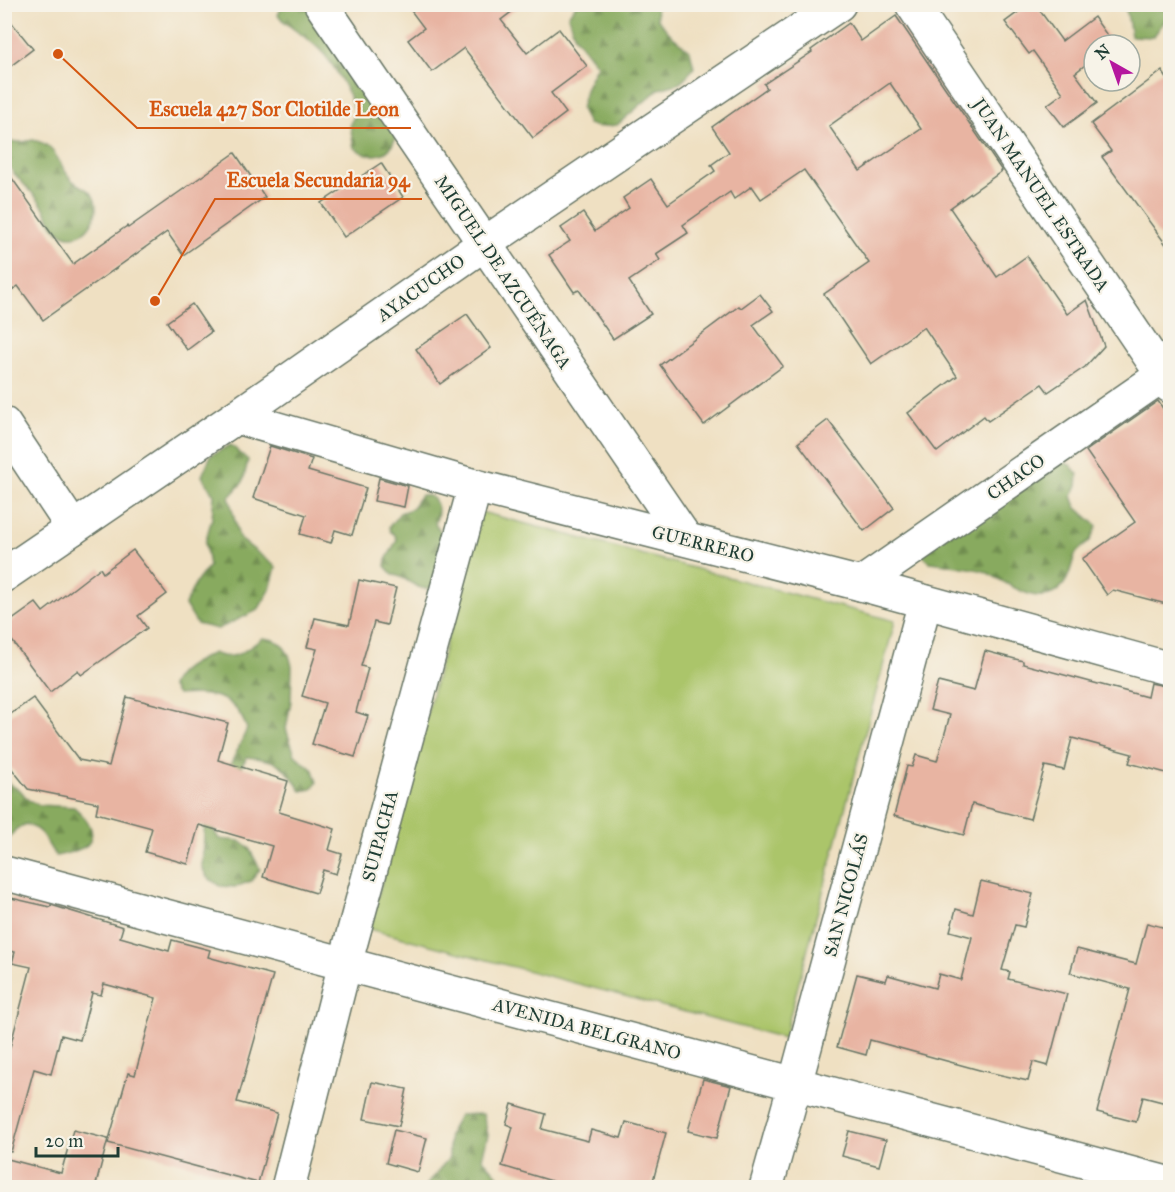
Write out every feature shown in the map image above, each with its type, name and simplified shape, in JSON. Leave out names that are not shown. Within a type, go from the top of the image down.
[{"type":"street","name":"MIGUEL DE AZCUÉNAGA","points":[[321,4],[686,539]]},
{"type":"street","name":"AYACUCHO","points":[[4,575],[484,244],[839,4]]},
{"type":"street","name":"JUAN MANUEL ESTRADA","points":[[912,4],[1168,377]]},
{"type":"street","name":"CHACO","points":[[861,584],[1168,377]]},
{"type":"street","name":"GUERRERO","points":[[236,417],[475,486],[861,584],[1170,669]]},
{"type":"street","points":[[4,424],[74,528]]},
{"type":"street","name":"SUIPACHA","points":[[288,1188],[345,964],[475,486]]},
{"type":"street","name":"SAN NICOLÁS","points":[[766,1188],[925,602]]},
{"type":"street","name":"AVENIDA BELGRANO","points":[[4,873],[1170,1184]]},
{"type":"green space","points":[[283,5],[314,5],[396,134],[394,142],[386,152],[374,155],[354,148],[350,124],[356,113],[345,87],[336,70],[313,43],[278,15]]},
{"type":"green space","points":[[576,5],[656,5],[657,19],[690,51],[694,68],[680,83],[659,89],[617,125],[597,127],[588,124],[581,109],[586,87],[597,65],[575,37],[568,16]]},
{"type":"green space","points":[[1120,5],[1170,5],[1170,14],[1153,37],[1142,36],[1142,33],[1130,33],[1127,12]]},
{"type":"green space","points":[[33,140],[41,142],[52,150],[70,178],[94,198],[96,205],[93,220],[84,232],[71,236],[57,230],[40,202],[6,162],[5,148],[9,142]]},
{"type":"green space","points":[[231,445],[248,460],[243,482],[229,497],[239,538],[276,567],[270,590],[258,610],[218,629],[197,624],[185,605],[195,584],[209,566],[205,543],[212,518],[214,495],[202,476],[211,455]]},
{"type":"green space","points":[[1060,461],[1070,465],[1078,474],[1077,486],[1072,496],[1076,507],[1097,526],[1091,539],[1075,555],[1065,582],[1054,593],[1035,596],[984,571],[930,562],[920,553]]},
{"type":"green space","points":[[421,495],[431,497],[437,504],[438,513],[435,523],[444,537],[435,587],[429,589],[418,587],[393,575],[385,566],[397,540],[389,527],[400,513],[411,509]]},
{"type":"green space","points":[[481,512],[895,621],[784,1038],[369,929]]},
{"type":"green space","points":[[263,638],[274,640],[283,646],[289,655],[292,666],[291,701],[286,729],[295,755],[313,770],[317,782],[312,789],[301,791],[280,765],[247,757],[229,786],[220,820],[213,829],[219,839],[240,841],[249,848],[260,869],[251,881],[235,887],[220,886],[207,877],[202,867],[205,820],[247,729],[236,708],[228,702],[210,695],[177,695],[171,686],[183,670],[200,659],[213,653],[228,657],[240,654]]},
{"type":"green space","points":[[4,781],[21,791],[28,800],[39,805],[74,807],[91,828],[91,839],[88,844],[56,856],[42,834],[26,824],[16,829],[5,843]]},
{"type":"green space","points":[[483,1114],[488,1135],[482,1158],[501,1179],[529,1187],[425,1187],[449,1158],[449,1135],[459,1115]]},
{"type":"building","points":[[406,4],[522,4],[501,20],[527,53],[559,29],[587,66],[551,93],[566,113],[533,138],[464,48],[432,72],[408,40],[424,28]]},
{"type":"building","points":[[1029,4],[1035,4],[1062,41],[1094,17],[1105,33],[1082,33],[1082,67],[1075,73],[1082,83],[1082,93],[1090,93],[1097,103],[1064,127],[1047,105],[1063,93],[1033,51],[1029,54],[1005,22]]},
{"type":"building","points":[[4,13],[33,49],[4,71]]},
{"type":"building","points":[[896,16],[1002,171],[950,208],[997,277],[1027,256],[1067,314],[1087,300],[1104,346],[1085,367],[1048,392],[1042,384],[988,421],[984,416],[937,452],[908,413],[957,376],[924,327],[871,364],[824,294],[869,263],[804,170],[761,199],[752,186],[734,199],[730,192],[683,225],[688,233],[656,254],[660,260],[629,281],[651,314],[613,339],[579,290],[574,292],[549,255],[570,241],[561,228],[583,213],[595,231],[629,208],[623,198],[651,179],[668,204],[715,171],[711,165],[729,152],[712,127],[767,88],[764,84],[812,52],[811,50],[849,23],[861,41]],"holes":[[[890,83],[921,129],[860,171],[829,126]]]},
{"type":"building","points":[[1162,71],[1170,83],[1170,250],[1102,157],[1111,151],[1091,124],[1133,93],[1142,93],[1142,86]]},
{"type":"building","points":[[235,153],[265,197],[183,255],[167,232],[43,320],[18,286],[4,296],[4,167],[73,264]]},
{"type":"building","points":[[381,163],[403,197],[344,237],[321,203]]},
{"type":"building","points":[[760,294],[773,311],[753,325],[783,366],[704,425],[660,365],[739,306],[741,308]]},
{"type":"building","points":[[192,304],[211,332],[187,350],[167,322]]},
{"type":"building","points":[[467,314],[491,348],[440,384],[416,349]]},
{"type":"building","points":[[1158,401],[1170,419],[1170,605],[1113,590],[1107,595],[1082,559],[1135,522],[1086,451]]},
{"type":"building","points":[[828,420],[894,508],[864,531],[798,443]]},
{"type":"building","points":[[270,446],[312,459],[308,471],[366,488],[352,535],[335,530],[331,543],[300,534],[306,515],[253,498]]},
{"type":"building","points":[[379,478],[408,486],[404,507],[374,501]]},
{"type":"building","points":[[133,550],[167,594],[138,616],[147,628],[81,675],[78,670],[50,692],[4,630],[4,626],[36,603],[43,612],[100,568],[103,573]]},
{"type":"building","points":[[359,580],[396,588],[387,625],[374,622],[361,666],[368,668],[356,712],[368,716],[355,757],[312,744],[325,703],[302,696],[317,649],[307,647],[315,618],[349,625]]},
{"type":"building","points":[[985,651],[1023,661],[1023,664],[1147,697],[1150,683],[1170,687],[1170,774],[1129,763],[1132,754],[1072,738],[1064,770],[1045,766],[1030,819],[972,804],[964,835],[894,816],[907,766],[912,767],[916,755],[937,761],[950,715],[930,710],[938,682],[974,691]]},
{"type":"building","points":[[127,697],[228,723],[218,760],[288,781],[279,812],[335,829],[329,850],[342,854],[336,874],[323,870],[316,893],[263,877],[272,846],[199,825],[188,864],[145,852],[152,828],[96,813],[98,803],[28,789],[4,759],[4,719],[33,698],[79,760],[109,766]]},
{"type":"building","points":[[981,881],[1033,894],[1024,927],[1015,925],[1002,970],[1010,972],[1008,979],[1067,994],[1048,1066],[1033,1062],[1028,1081],[870,1040],[866,1055],[837,1047],[857,974],[886,981],[888,975],[935,988],[939,974],[961,980],[972,937],[950,931],[956,909],[973,914]]},
{"type":"building","points":[[11,898],[50,907],[51,905],[123,927],[120,937],[169,951],[172,940],[210,950],[208,957],[273,975],[237,1102],[277,1113],[258,1183],[108,1143],[128,1073],[135,1075],[156,998],[104,984],[101,995],[92,993],[80,1040],[61,1035],[51,1074],[34,1069],[11,1152],[4,1151],[4,1070],[31,967],[12,963],[15,952],[4,950],[4,924]]},
{"type":"building","points":[[1147,923],[1170,929],[1170,1104],[1143,1097],[1136,1122],[1097,1112],[1130,989],[1070,973],[1077,949],[1136,964]]},
{"type":"building","points":[[703,1079],[731,1086],[717,1138],[688,1131]]},
{"type":"building","points":[[372,1082],[407,1089],[399,1126],[364,1119]]},
{"type":"building","points":[[512,1104],[546,1114],[542,1129],[588,1141],[591,1130],[621,1138],[626,1122],[666,1133],[651,1188],[575,1188],[502,1166],[513,1127],[506,1124]]},
{"type":"building","points":[[73,1130],[108,1139],[95,1188],[4,1188],[4,1158],[61,1173]]},
{"type":"building","points":[[394,1130],[427,1138],[418,1172],[386,1163]]},
{"type":"building","points":[[849,1131],[886,1140],[879,1166],[842,1156]]},
{"type":"place","name":"Escuela 427 Sor Clotilde Leon","points":[[58,54]]},
{"type":"place","name":"Escuela Secundaria 94","points":[[155,301]]}]
